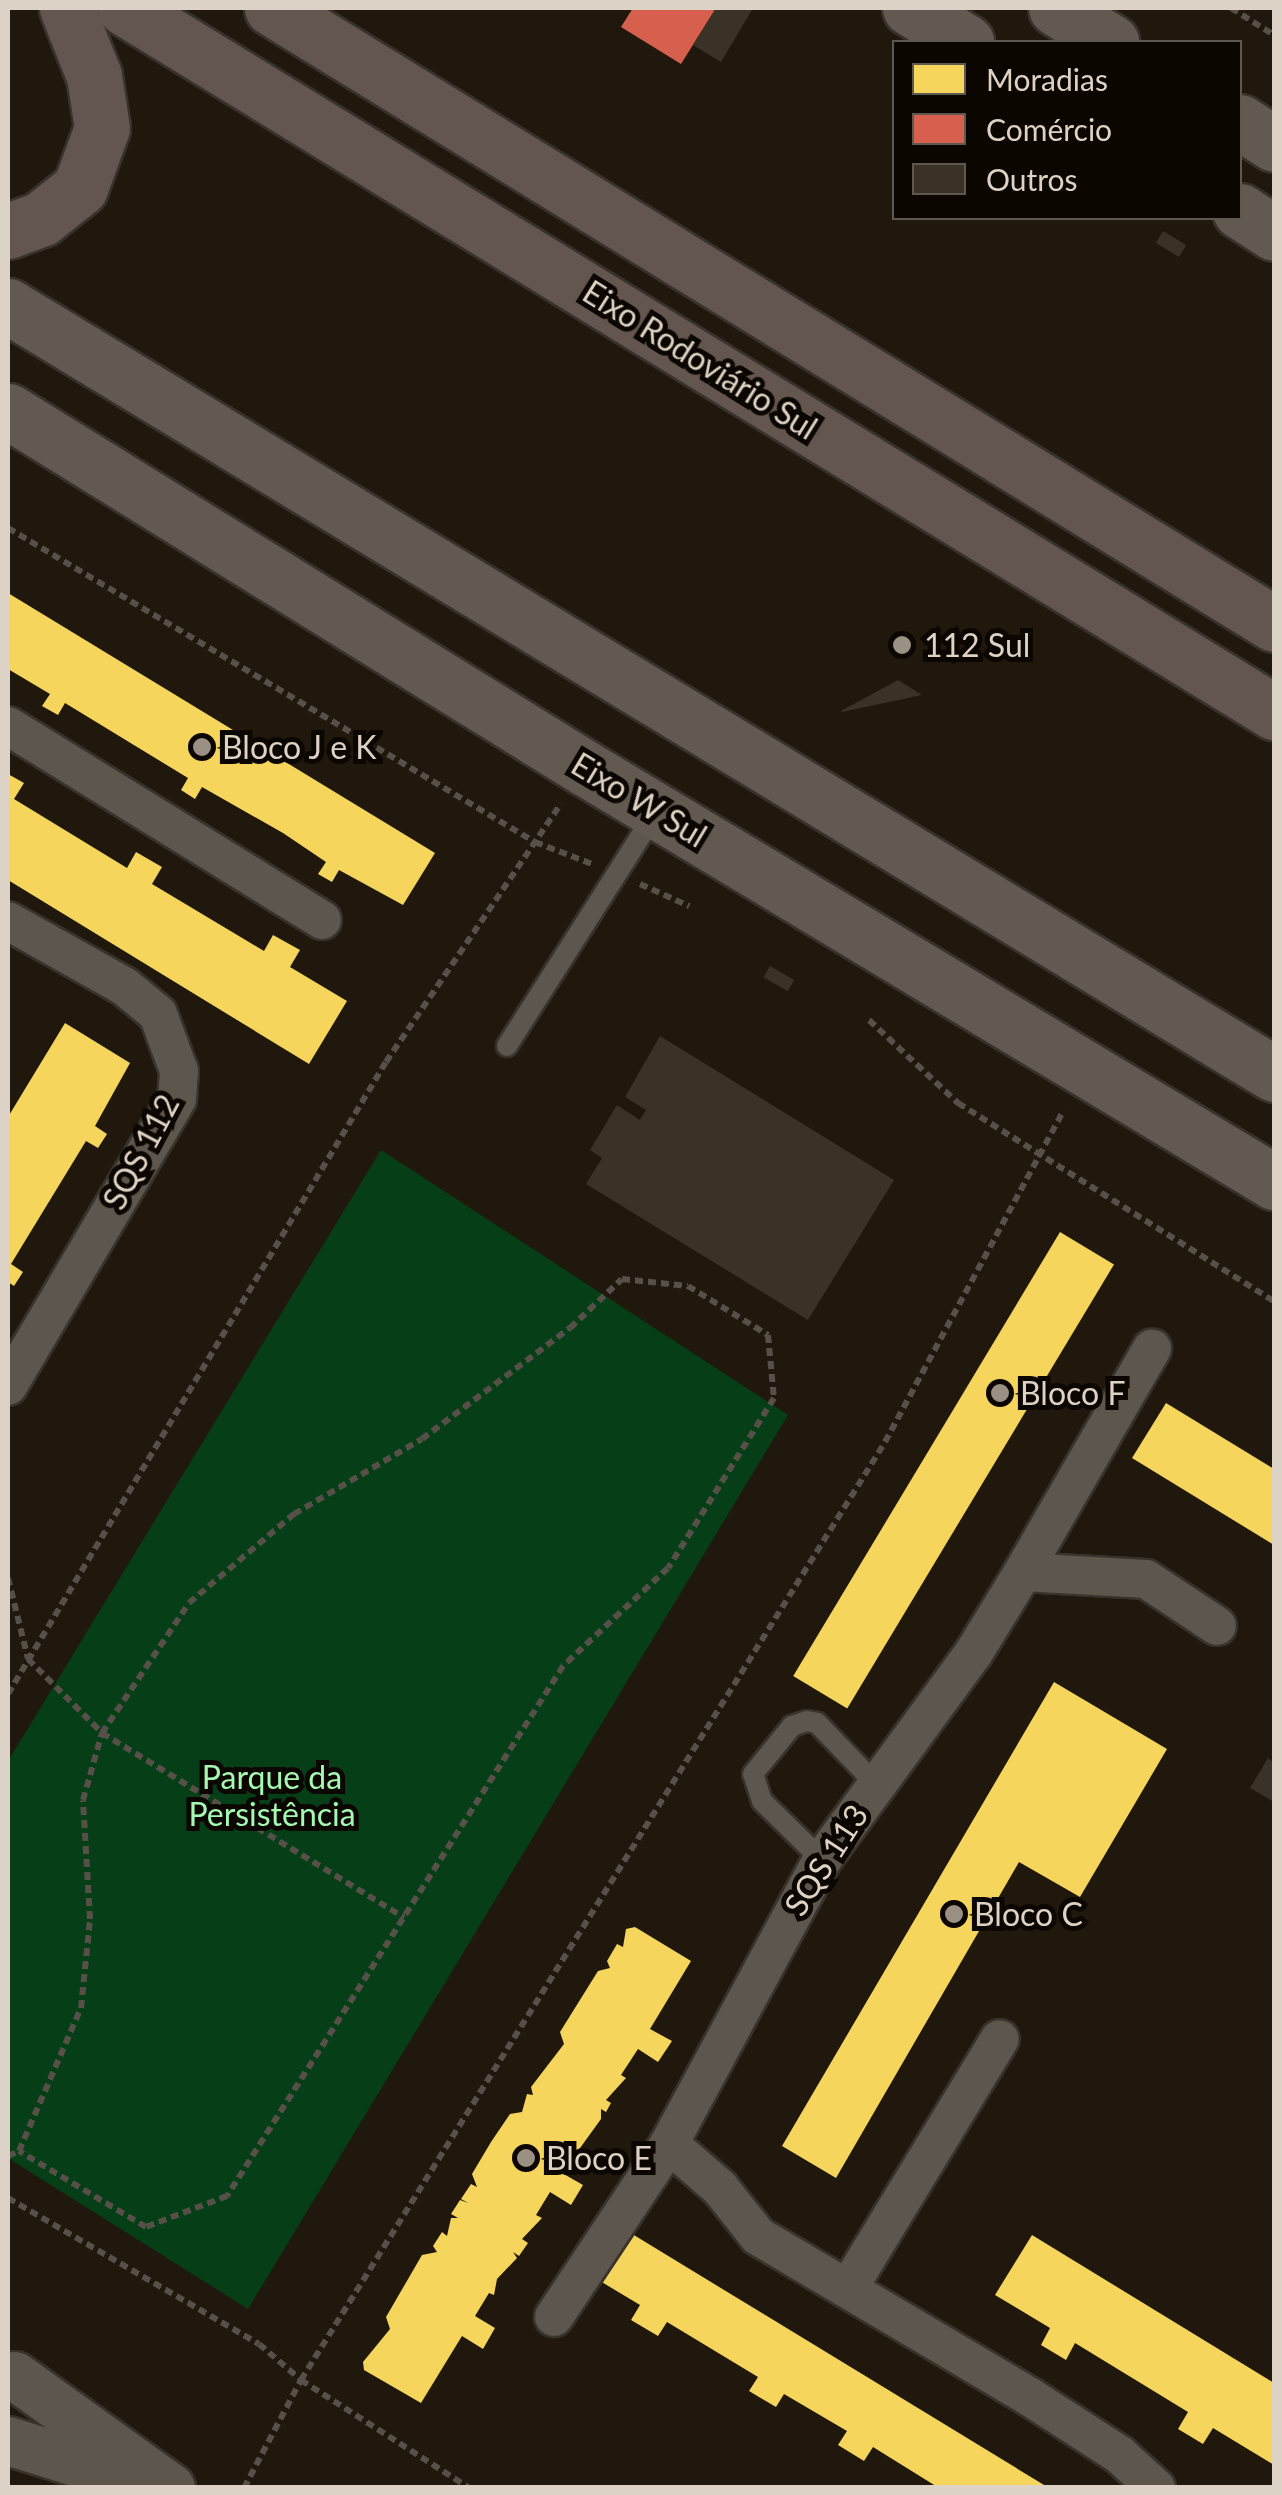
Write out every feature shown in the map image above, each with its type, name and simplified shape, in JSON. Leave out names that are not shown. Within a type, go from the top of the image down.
[{"type":"highway","points":[[8,230],[42,218],[80,188],[102,128],[94,76],[67,8]]},
{"type":"highway","name":"Eixo Rodoviário Sul","points":[[125,8],[1274,712]]},
{"type":"highway","points":[[272,8],[1274,624]]},
{"type":"main road","points":[[910,8],[963,40]]},
{"type":"main road","points":[[1056,8],[1110,34]]},
{"type":"main road","points":[[1242,123],[1274,144]]},
{"type":"main road","points":[[1242,212],[1274,232]]},
{"type":"main road","points":[[8,306],[1249,1046],[1274,1074]]},
{"type":"main road","name":"Eixo W Sul","points":[[8,411],[585,768],[1274,1182]]},
{"type":"street","points":[[8,726],[322,920]]},
{"type":"street","name":"SQS 112","points":[[8,921],[124,986],[158,1014],[179,1071],[176,1099],[8,1386]]},
{"type":"street","name":"SQS 113","points":[[554,2317],[669,2144],[822,1860],[974,1654],[1152,1349]]},
{"type":"street","points":[[1023,1572],[1146,1578],[1218,1626]]},
{"type":"street","points":[[849,2287],[1000,2039]]},
{"type":"street","points":[[669,2144],[720,2188],[758,2236],[849,2287],[1120,2455],[1156,2488]]},
{"type":"street","points":[[10,2376],[171,2488]]},
{"type":"street","points":[[8,2442],[156,2488]]},
{"type":"lane","points":[[508,1046],[657,810]]},
{"type":"lane","points":[[822,1860],[762,1802],[753,1774],[792,1726],[807,1721],[817,1723],[876,1784]]},
{"type":"path","points":[[1231,8],[1274,35]]},
{"type":"path","points":[[8,528],[534,842]]},
{"type":"path","points":[[8,1694],[386,1062],[585,768]]},
{"type":"path","points":[[869,1020],[958,1103],[1274,1301]]},
{"type":"path","points":[[244,2488],[301,2380],[886,1442],[1067,1105]]},
{"type":"path","points":[[8,2156],[18,2151],[81,2008],[90,1919],[83,1800],[102,1733],[189,1603],[294,1514],[422,1439],[570,1328],[622,1279],[688,1286],[768,1335],[774,1398],[668,1568],[563,1666],[227,2196],[146,2227],[18,2151]]},
{"type":"path","points":[[8,1578],[28,1659],[102,1733],[404,1917]]},
{"type":"path","points":[[8,2198],[258,2344],[301,2380],[469,2488]]},
{"type":"green space","name":"Parque da Persistência","points":[[381,1150],[788,1415],[248,2309],[8,2158],[8,1761]]},
{"type":"building: Moradias","name":"Bloco J e K","points":[[8,593],[435,853],[403,905],[339,870],[332,882],[318,874],[326,862],[283,833],[202,787],[195,799],[181,790],[188,778],[65,703],[58,715],[42,706],[50,694],[8,669]]},
{"type":"building: Moradias","points":[[8,774],[24,783],[14,799],[127,868],[136,852],[162,867],[152,884],[264,951],[273,935],[300,950],[290,967],[347,1001],[309,1064],[8,880]]},
{"type":"building: Moradias","points":[[65,1023],[130,1063],[95,1126],[107,1134],[98,1148],[86,1141],[11,1264],[23,1272],[14,1286],[8,1282],[8,1117]]},
{"type":"building: Moradias","name":"Bloco F","points":[[1060,1232],[1114,1264],[847,1708],[793,1676]]},
{"type":"building: Moradias","points":[[1166,1403],[1274,1469],[1274,1545],[1132,1458]]},
{"type":"building: Moradias","name":"Bloco C","points":[[1054,1682],[1167,1749],[1080,1897],[1019,1862],[836,2178],[782,2146]]},
{"type":"building: Moradias","name":"Bloco E","points":[[635,1927],[691,1961],[650,2029],[672,2041],[658,2062],[638,2049],[621,2075],[626,2078],[606,2100],[611,2103],[606,2112],[601,2109],[601,2119],[562,2173],[583,2185],[571,2205],[550,2192],[536,2215],[542,2218],[522,2239],[528,2243],[519,2256],[513,2252],[517,2258],[497,2279],[494,2295],[489,2293],[475,2316],[495,2328],[483,2349],[462,2336],[421,2403],[364,2370],[363,2362],[390,2329],[386,2317],[422,2255],[437,2252],[433,2246],[442,2232],[447,2236],[451,2218],[458,2218],[451,2214],[460,2200],[468,2203],[461,2199],[471,2184],[477,2187],[472,2174],[491,2142],[510,2114],[522,2112],[527,2094],[533,2095],[531,2087],[564,2044],[560,2032],[598,1971],[610,1968],[607,1961],[617,1944],[623,1947],[626,1929]]},
{"type":"building: Moradias","points":[[624,2229],[1049,2488],[939,2488],[873,2447],[864,2461],[838,2445],[847,2431],[784,2394],[776,2407],[749,2391],[758,2377],[667,2322],[658,2336],[631,2320],[640,2305],[595,2278]]},
{"type":"building: Moradias","points":[[1032,2235],[1274,2383],[1274,2465],[1213,2428],[1203,2444],[1178,2429],[1188,2412],[1075,2343],[1066,2360],[1041,2345],[1050,2328],[995,2295]]},
{"type":"building: Comércio","points":[[633,8],[716,8],[681,64],[621,27]]},
{"type":"building: Outros","points":[[716,8],[753,8],[721,62],[693,45]]},
{"type":"building: Outros","points":[[1163,231],[1186,245],[1179,257],[1156,243]]},
{"type":"building: Outros","points":[[898,680],[922,695],[841,711]]},
{"type":"building: Outros","points":[[770,966],[794,980],[788,991],[764,977]]},
{"type":"building: Outros","points":[[660,1036],[894,1180],[808,1320],[586,1184],[602,1158],[590,1150],[617,1105],[640,1120],[646,1110],[625,1097]]},
{"type":"building: Outros","points":[[1268,1758],[1274,1763],[1274,1802],[1250,1788]]},
{"type":"place","name":"112 Sul","points":[[902,645]]},
{"type":"place","name":"Bloco J e K","points":[[202,747]]},
{"type":"place","name":"Bloco F","points":[[1000,1393]]},
{"type":"place","name":"Bloco C","points":[[954,1914]]},
{"type":"place","name":"Bloco E","points":[[526,2158]]}]
